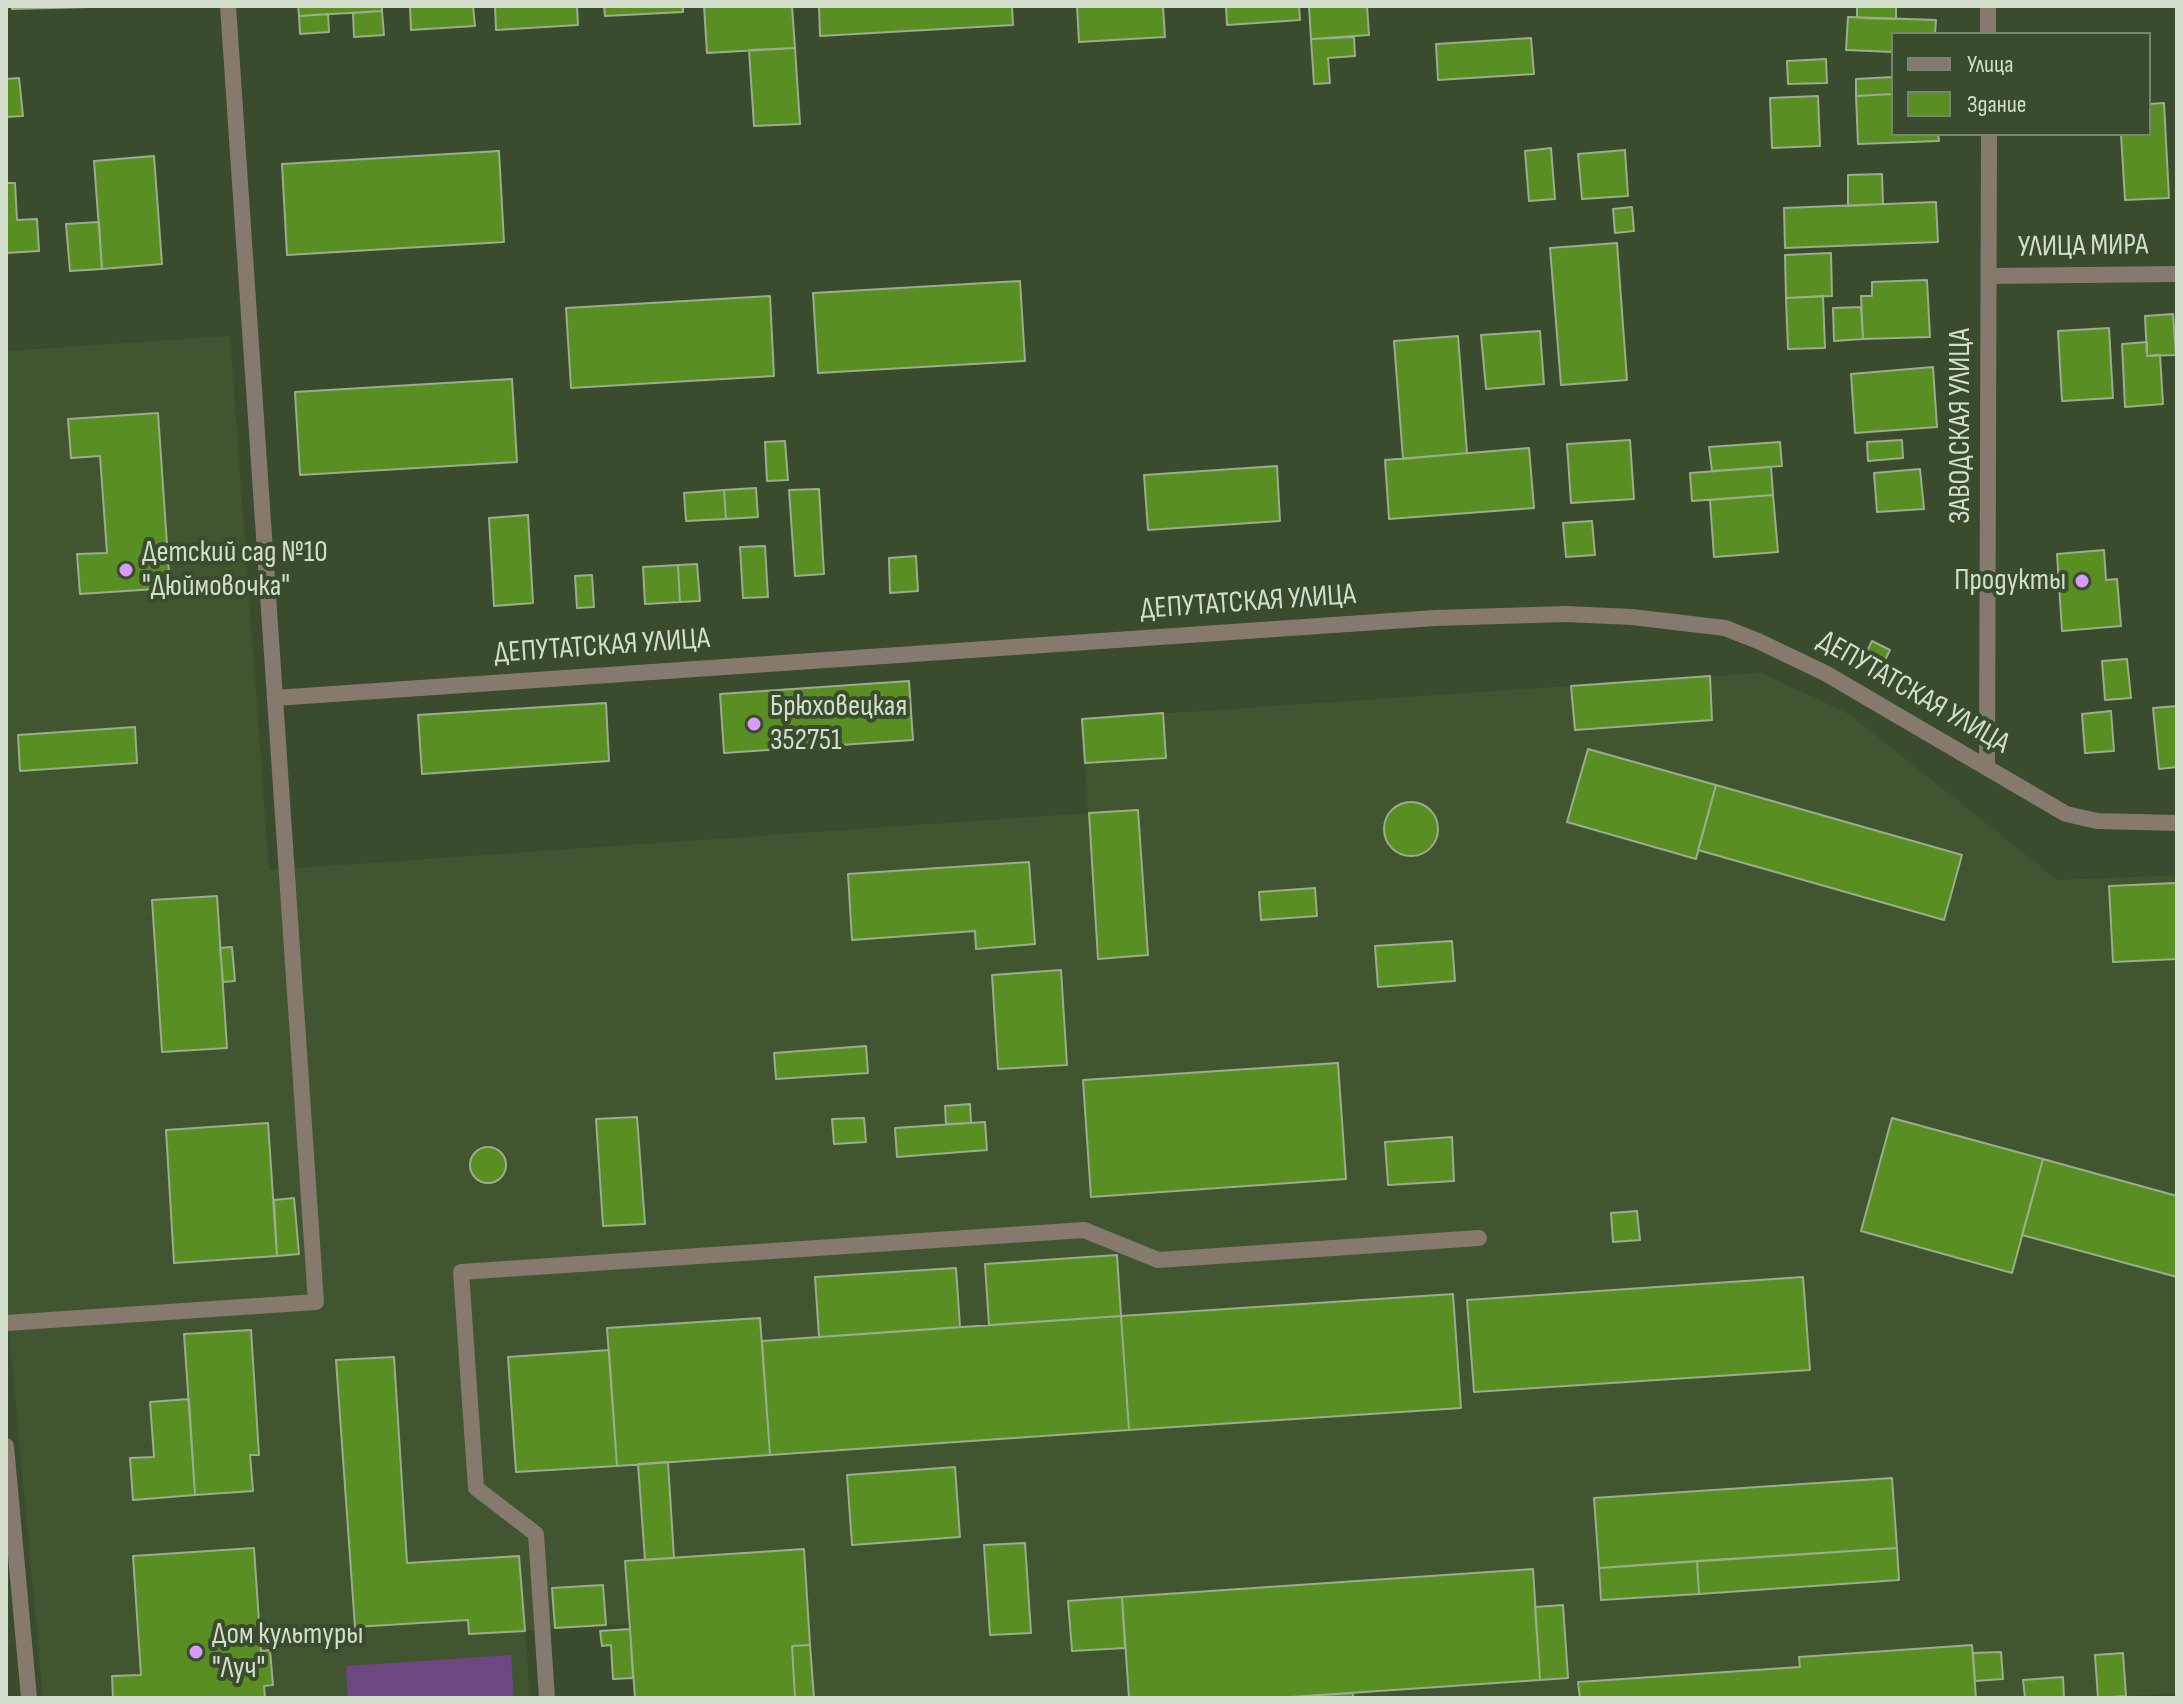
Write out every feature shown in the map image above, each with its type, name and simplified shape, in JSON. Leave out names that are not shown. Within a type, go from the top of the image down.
[{"type":"street","points":[[6,1323],[316,1302],[228,6]]},
{"type":"street","points":[[1988,6],[1988,32]]},
{"type":"street","name":"ЗАВОДСКАЯ УЛИЦА","points":[[1987,767],[1989,136]]},
{"type":"street","name":"УЛИЦА МИРА","points":[[1990,276],[2177,274]]},
{"type":"street","name":"ДЕПУТАТСКАЯ УЛИЦА","points":[[275,698],[1435,618],[1512,614],[1606,616],[1697,623],[1725,628],[1758,641],[1825,673],[2066,814],[2097,821],[2177,823]]},
{"type":"street","points":[[547,1698],[536,1534],[476,1488],[461,1272],[1084,1230],[1158,1260],[1479,1238]]},
{"type":"street","points":[[6,1446],[29,1698]]},
{"type":"shaded area","points":[[230,336],[269,870],[1088,813],[1082,719],[1762,673],[1849,714],[2057,880],[2177,875],[2177,1693],[2095,1698],[635,1698],[633,1678],[613,1679],[611,1645],[602,1646],[600,1631],[629,1629],[629,1624],[525,1631],[530,1698],[43,1698],[6,1299],[6,351]]},
{"type":"shaded area","points":[[511,1655],[514,1698],[348,1698],[346,1666]]},
{"type":"building","points":[[12,6],[128,6],[12,9]]},
{"type":"building","points":[[298,6],[382,6],[382,11],[299,16]]},
{"type":"building","points":[[410,6],[473,6],[475,26],[411,30]]},
{"type":"building","points":[[495,6],[577,6],[578,25],[496,30]]},
{"type":"building","points":[[604,6],[683,6],[683,12],[605,16]]},
{"type":"building","points":[[704,6],[792,6],[795,48],[707,53]]},
{"type":"building","points":[[819,6],[1012,6],[1013,25],[820,36]]},
{"type":"building","points":[[1077,6],[1163,6],[1165,37],[1079,42]]},
{"type":"building","points":[[1226,6],[1299,6],[1300,20],[1227,25]]},
{"type":"building","points":[[1309,6],[1367,6],[1369,35],[1311,39]]},
{"type":"building","points":[[1857,6],[1896,6],[1896,19],[1857,18]]},
{"type":"building","points":[[382,11],[384,35],[354,37],[353,13]]},
{"type":"building","points":[[328,14],[329,32],[300,34],[299,16]]},
{"type":"building","points":[[1848,17],[1936,20],[1935,32],[1891,32],[1891,52],[1846,50]]},
{"type":"building","points":[[1354,37],[1355,56],[1328,58],[1330,83],[1314,84],[1311,39]]},
{"type":"building","points":[[1531,38],[1534,74],[1438,80],[1436,44]]},
{"type":"building","points":[[795,48],[800,124],[754,126],[749,50]]},
{"type":"building","points":[[1826,59],[1827,83],[1788,84],[1787,61]]},
{"type":"building","points":[[1891,77],[1891,94],[1856,96],[1856,79]]},
{"type":"building","points":[[19,78],[23,116],[6,117],[6,79]]},
{"type":"building","points":[[1891,94],[1891,136],[1938,136],[1939,141],[1858,144],[1856,96]]},
{"type":"building","points":[[1818,96],[1820,146],[1772,148],[1770,98]]},
{"type":"building","points":[[2164,103],[2169,198],[2125,200],[2121,136],[2151,136],[2151,104]]},
{"type":"building","points":[[1551,148],[1555,199],[1529,201],[1525,151]]},
{"type":"building","points":[[1625,150],[1628,196],[1582,199],[1578,154]]},
{"type":"building","points":[[499,151],[504,242],[287,255],[282,164]]},
{"type":"building","points":[[154,156],[162,264],[102,269],[94,161]]},
{"type":"building","points":[[1882,174],[1883,204],[1848,206],[1848,175]]},
{"type":"building","points":[[6,183],[15,183],[17,220],[37,219],[39,251],[6,253]]},
{"type":"building","points":[[1936,202],[1938,242],[1785,248],[1784,208]]},
{"type":"building","points":[[1632,207],[1634,231],[1615,233],[1613,209]]},
{"type":"building","points":[[99,222],[102,269],[70,271],[66,224]]},
{"type":"building","points":[[1617,243],[1627,380],[1561,385],[1550,248]]},
{"type":"building","points":[[1831,253],[1832,296],[1786,298],[1785,255]]},
{"type":"building","points":[[1927,280],[1930,337],[1863,339],[1861,296],[1872,296],[1872,282]]},
{"type":"building","points":[[1020,281],[1025,361],[818,373],[813,293]]},
{"type":"building","points":[[770,296],[774,376],[571,388],[566,308]]},
{"type":"building","points":[[1823,296],[1825,348],[1788,349],[1786,298]]},
{"type":"building","points":[[1861,307],[1863,339],[1834,341],[1833,308]]},
{"type":"building","points":[[2173,314],[2176,355],[2147,356],[2145,316]]},
{"type":"building","points":[[2109,328],[2113,398],[2062,401],[2058,331]]},
{"type":"building","points":[[1540,331],[1544,384],[1486,389],[1481,335]]},
{"type":"building","points":[[1458,336],[1467,453],[1403,459],[1394,341]]},
{"type":"building","points":[[2147,342],[2147,356],[2160,355],[2163,404],[2125,407],[2122,344]]},
{"type":"building","points":[[1933,367],[1937,427],[1855,433],[1851,374]]},
{"type":"building","points":[[512,379],[517,462],[300,475],[295,392]]},
{"type":"building","points":[[158,413],[170,588],[80,594],[77,554],[107,553],[100,456],[71,458],[68,419]]},
{"type":"building","points":[[1630,440],[1634,499],[1571,503],[1567,444]]},
{"type":"building","points":[[1902,440],[1903,458],[1868,461],[1867,442]]},
{"type":"building","points":[[785,441],[788,480],[767,481],[765,442]]},
{"type":"building","points":[[1780,442],[1782,466],[1712,471],[1709,447]]},
{"type":"building","points":[[1529,448],[1534,508],[1389,519],[1385,460]]},
{"type":"building","points":[[1277,466],[1280,521],[1148,530],[1144,475]]},
{"type":"building","points":[[1771,467],[1773,495],[1692,501],[1690,473]]},
{"type":"building","points":[[1920,469],[1924,509],[1877,512],[1874,473]]},
{"type":"building","points":[[756,488],[758,517],[726,519],[724,490]]},
{"type":"building","points":[[819,489],[824,574],[795,576],[789,490]]},
{"type":"building","points":[[724,490],[726,519],[686,521],[684,493]]},
{"type":"building","points":[[1773,495],[1778,552],[1714,557],[1710,500]]},
{"type":"building","points":[[528,515],[533,603],[494,606],[489,518]]},
{"type":"building","points":[[1592,521],[1595,555],[1566,557],[1563,523]]},
{"type":"building","points":[[765,546],[768,597],[743,598],[740,547]]},
{"type":"building","points":[[2104,550],[2106,580],[2117,579],[2121,626],[2062,631],[2057,554]]},
{"type":"building","points":[[916,556],[918,591],[890,593],[889,558]]},
{"type":"building","points":[[697,564],[700,601],[680,602],[678,565]]},
{"type":"building","points":[[678,565],[680,602],[645,604],[643,567]]},
{"type":"building","points":[[592,575],[594,607],[577,608],[575,576]]},
{"type":"building","points":[[1872,641],[1890,650],[1881,668],[1863,659]]},
{"type":"building","points":[[2127,659],[2131,698],[2105,700],[2102,661]]},
{"type":"building","points":[[1710,676],[1712,720],[1575,730],[1571,686]]},
{"type":"building","points":[[909,681],[913,740],[724,753],[720,694]]},
{"type":"building","points":[[606,703],[609,761],[422,774],[418,715]]},
{"type":"building","points":[[2177,706],[2177,767],[2159,769],[2153,708]]},
{"type":"building","points":[[2111,711],[2114,751],[2085,753],[2082,714]]},
{"type":"building","points":[[1163,713],[1166,758],[1085,763],[1082,719]]},
{"type":"building","points":[[135,727],[137,763],[20,771],[18,735]]},
{"type":"building","points":[[1588,749],[1716,785],[1696,859],[1567,822]]},
{"type":"building","points":[[1716,785],[1962,855],[1944,920],[1698,850]]},
{"type":"building","points":[[1411,802],[1430,810],[1438,829],[1430,848],[1411,856],[1392,848],[1384,829],[1392,810]]},
{"type":"building","points":[[1138,810],[1148,955],[1098,959],[1089,813]]},
{"type":"building","points":[[1029,862],[1035,944],[976,949],[975,931],[852,940],[848,874]]},
{"type":"building","points":[[2176,883],[2177,959],[2113,962],[2109,886]]},
{"type":"building","points":[[1315,888],[1317,916],[1261,920],[1259,892]]},
{"type":"building","points":[[217,896],[227,1048],[162,1052],[152,900]]},
{"type":"building","points":[[1452,941],[1455,981],[1378,987],[1375,946]]},
{"type":"building","points":[[232,947],[235,981],[223,982],[220,948]]},
{"type":"building","points":[[1061,970],[1067,1065],[998,1069],[992,975]]},
{"type":"building","points":[[866,1046],[868,1073],[776,1079],[774,1053]]},
{"type":"building","points":[[1338,1063],[1346,1179],[1091,1197],[1083,1080]]},
{"type":"building","points":[[970,1104],[971,1123],[946,1124],[945,1106]]},
{"type":"building","points":[[637,1117],[645,1224],[603,1226],[596,1119]]},
{"type":"building","points":[[864,1118],[866,1142],[834,1144],[832,1119]]},
{"type":"building","points":[[1892,1118],[2043,1159],[2012,1273],[1861,1231]]},
{"type":"building","points":[[985,1122],[987,1150],[897,1157],[895,1128]]},
{"type":"building","points":[[268,1123],[277,1256],[174,1263],[166,1130]]},
{"type":"building","points":[[1452,1137],[1454,1181],[1388,1185],[1385,1142]]},
{"type":"building","points":[[488,1147],[500,1153],[506,1165],[500,1177],[488,1183],[476,1177],[470,1165],[476,1153]]},
{"type":"building","points":[[2043,1159],[2177,1196],[2177,1277],[2022,1235]]},
{"type":"building","points":[[294,1198],[299,1254],[277,1256],[274,1200]]},
{"type":"building","points":[[1637,1211],[1640,1240],[1613,1242],[1611,1213]]},
{"type":"building","points":[[1117,1255],[1121,1316],[989,1325],[985,1264]]},
{"type":"building","points":[[956,1268],[960,1327],[819,1337],[815,1277]]},
{"type":"building","points":[[1803,1277],[1810,1370],[1474,1392],[1467,1300]]},
{"type":"building","points":[[1453,1294],[1461,1408],[1129,1430],[1121,1316]]},
{"type":"building","points":[[1121,1316],[1129,1430],[770,1455],[762,1341]]},
{"type":"building","points":[[760,1318],[770,1455],[617,1466],[607,1328]]},
{"type":"building","points":[[251,1330],[259,1455],[250,1455],[253,1491],[195,1495],[184,1334]]},
{"type":"building","points":[[609,1350],[617,1466],[516,1472],[508,1357]]},
{"type":"building","points":[[394,1357],[407,1563],[519,1556],[525,1631],[469,1634],[468,1620],[355,1627],[336,1360]]},
{"type":"building","points":[[189,1399],[195,1495],[133,1500],[130,1458],[154,1457],[150,1402]]},
{"type":"building","points":[[668,1462],[674,1558],[645,1560],[638,1464]]},
{"type":"building","points":[[955,1467],[960,1537],[852,1545],[847,1475]]},
{"type":"building","points":[[1892,1478],[1897,1548],[1599,1568],[1594,1498]]},
{"type":"building","points":[[1025,1543],[1031,1633],[990,1635],[984,1545]]},
{"type":"building","points":[[254,1548],[261,1651],[270,1650],[273,1685],[264,1686],[265,1698],[113,1698],[112,1676],[141,1675],[133,1556]]},
{"type":"building","points":[[1897,1548],[1899,1580],[1699,1594],[1697,1561]]},
{"type":"building","points":[[804,1549],[810,1645],[792,1646],[795,1698],[635,1698],[625,1561]]},
{"type":"building","points":[[1697,1561],[1699,1594],[1601,1600],[1599,1568]]},
{"type":"building","points":[[1533,1569],[1540,1680],[1276,1698],[1129,1698],[1122,1597]]},
{"type":"building","points":[[603,1585],[606,1625],[555,1628],[552,1588]]},
{"type":"building","points":[[1122,1597],[1125,1648],[1072,1651],[1068,1601]]},
{"type":"building","points":[[1563,1605],[1568,1678],[1540,1680],[1535,1607]]},
{"type":"building","points":[[630,1629],[633,1678],[613,1679],[611,1645],[602,1646],[600,1631]]},
{"type":"building","points":[[810,1645],[814,1698],[795,1698],[792,1646]]},
{"type":"building","points":[[1972,1645],[1976,1698],[1580,1698],[1578,1682],[1800,1667],[1799,1657]]},
{"type":"building","points":[[2001,1652],[2003,1679],[1975,1681],[1973,1653]]},
{"type":"building","points":[[2123,1653],[2126,1696],[2098,1698],[2095,1655]]},
{"type":"building","points":[[2063,1677],[2064,1698],[2025,1698],[2023,1680]]},
{"type":"building","points":[[1353,1693],[1353,1698],[1276,1698]]},
{"type":"place","name":"Детский сад №10 \"Дюймовочка\"","points":[[126,570]]},
{"type":"place","name":"Продукты","points":[[2082,581]]},
{"type":"place","name":"Брюховецкая 352751","points":[[754,724]]},
{"type":"place","name":"Дом культуры \"Луч\"","points":[[196,1652]]}]
